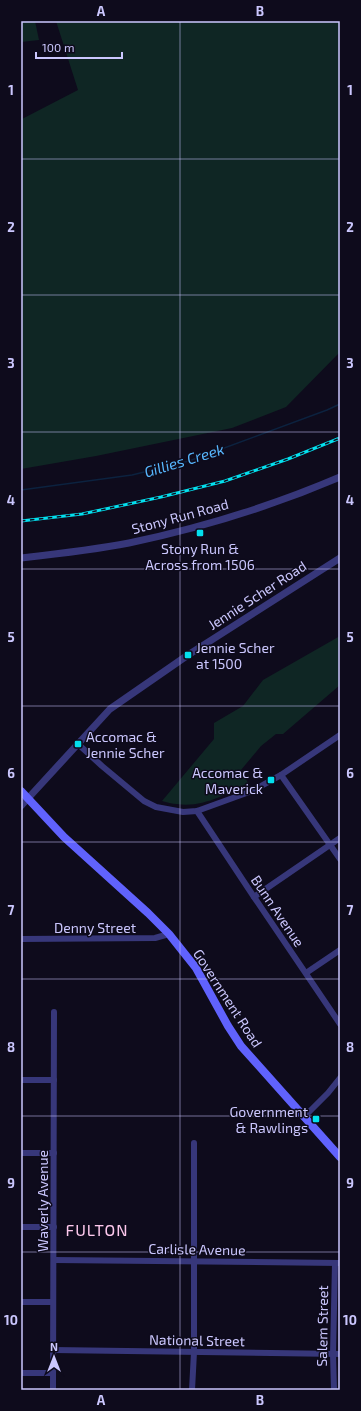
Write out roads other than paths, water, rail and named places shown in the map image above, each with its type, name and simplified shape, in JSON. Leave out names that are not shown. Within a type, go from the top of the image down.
[{"type":"main road","name":"Government Road","points":[[21,791],[64,837],[169,934],[196,968],[228,1026],[241,1046],[340,1157]]},
{"type":"street","name":"Stony Run Road","points":[[21,558],[88,550],[168,534],[263,507],[340,477]]},
{"type":"street","name":"Jennie Scher Road","points":[[21,806],[110,709],[188,655],[340,558]]},
{"type":"street","points":[[78,744],[144,801],[156,807],[183,812],[197,811],[252,790],[281,774],[340,735]]},
{"type":"street","points":[[281,774],[340,859]]},
{"type":"street","name":"Bunn Avenue","points":[[197,811],[340,1024]]},
{"type":"street","points":[[254,898],[340,838]]},
{"type":"street","name":"Denny Street","points":[[21,939],[155,938],[169,934]]},
{"type":"street","points":[[306,973],[340,950]]},
{"type":"street","name":"Waverly Avenue","points":[[53,1390],[54,1012]]},
{"type":"street","points":[[304,1117],[318,1104],[340,1078]]},
{"type":"street","points":[[21,1080],[54,1080]]},
{"type":"street","points":[[192,1390],[194,1352],[194,1143]]},
{"type":"street","points":[[21,1153],[54,1153]]},
{"type":"street","points":[[21,1226],[54,1227]]},
{"type":"street","name":"Carlisle Avenue","points":[[54,1260],[337,1263]]},
{"type":"street","name":"Salem Street","points":[[334,1390],[333,1354],[337,1263]]},
{"type":"street","points":[[21,1302],[53,1302]]},
{"type":"street","name":"National Street","points":[[53,1350],[340,1354]]},
{"type":"street","points":[[21,1373],[53,1373]]},
{"type":"waterway","name":"Gillies Creek","points":[[21,490],[132,475],[189,461],[340,404]]},
{"type":"railway","points":[[21,521],[82,514],[225,481],[288,459],[340,438]]},
{"type":"place","name":"Stony Run & Across from 1506","points":[[200,533]]},
{"type":"place","name":"Jennie Scher at 1500","points":[[188,655]]},
{"type":"place","name":"Accomac & Jennie Scher","points":[[78,744]]},
{"type":"place","name":"Accomac & Maverick","points":[[271,780]]},
{"type":"place","name":"Government & Rawlings","points":[[316,1119]]},
{"type":"district","name":"FULTON","points":[[97,1229]]}]
